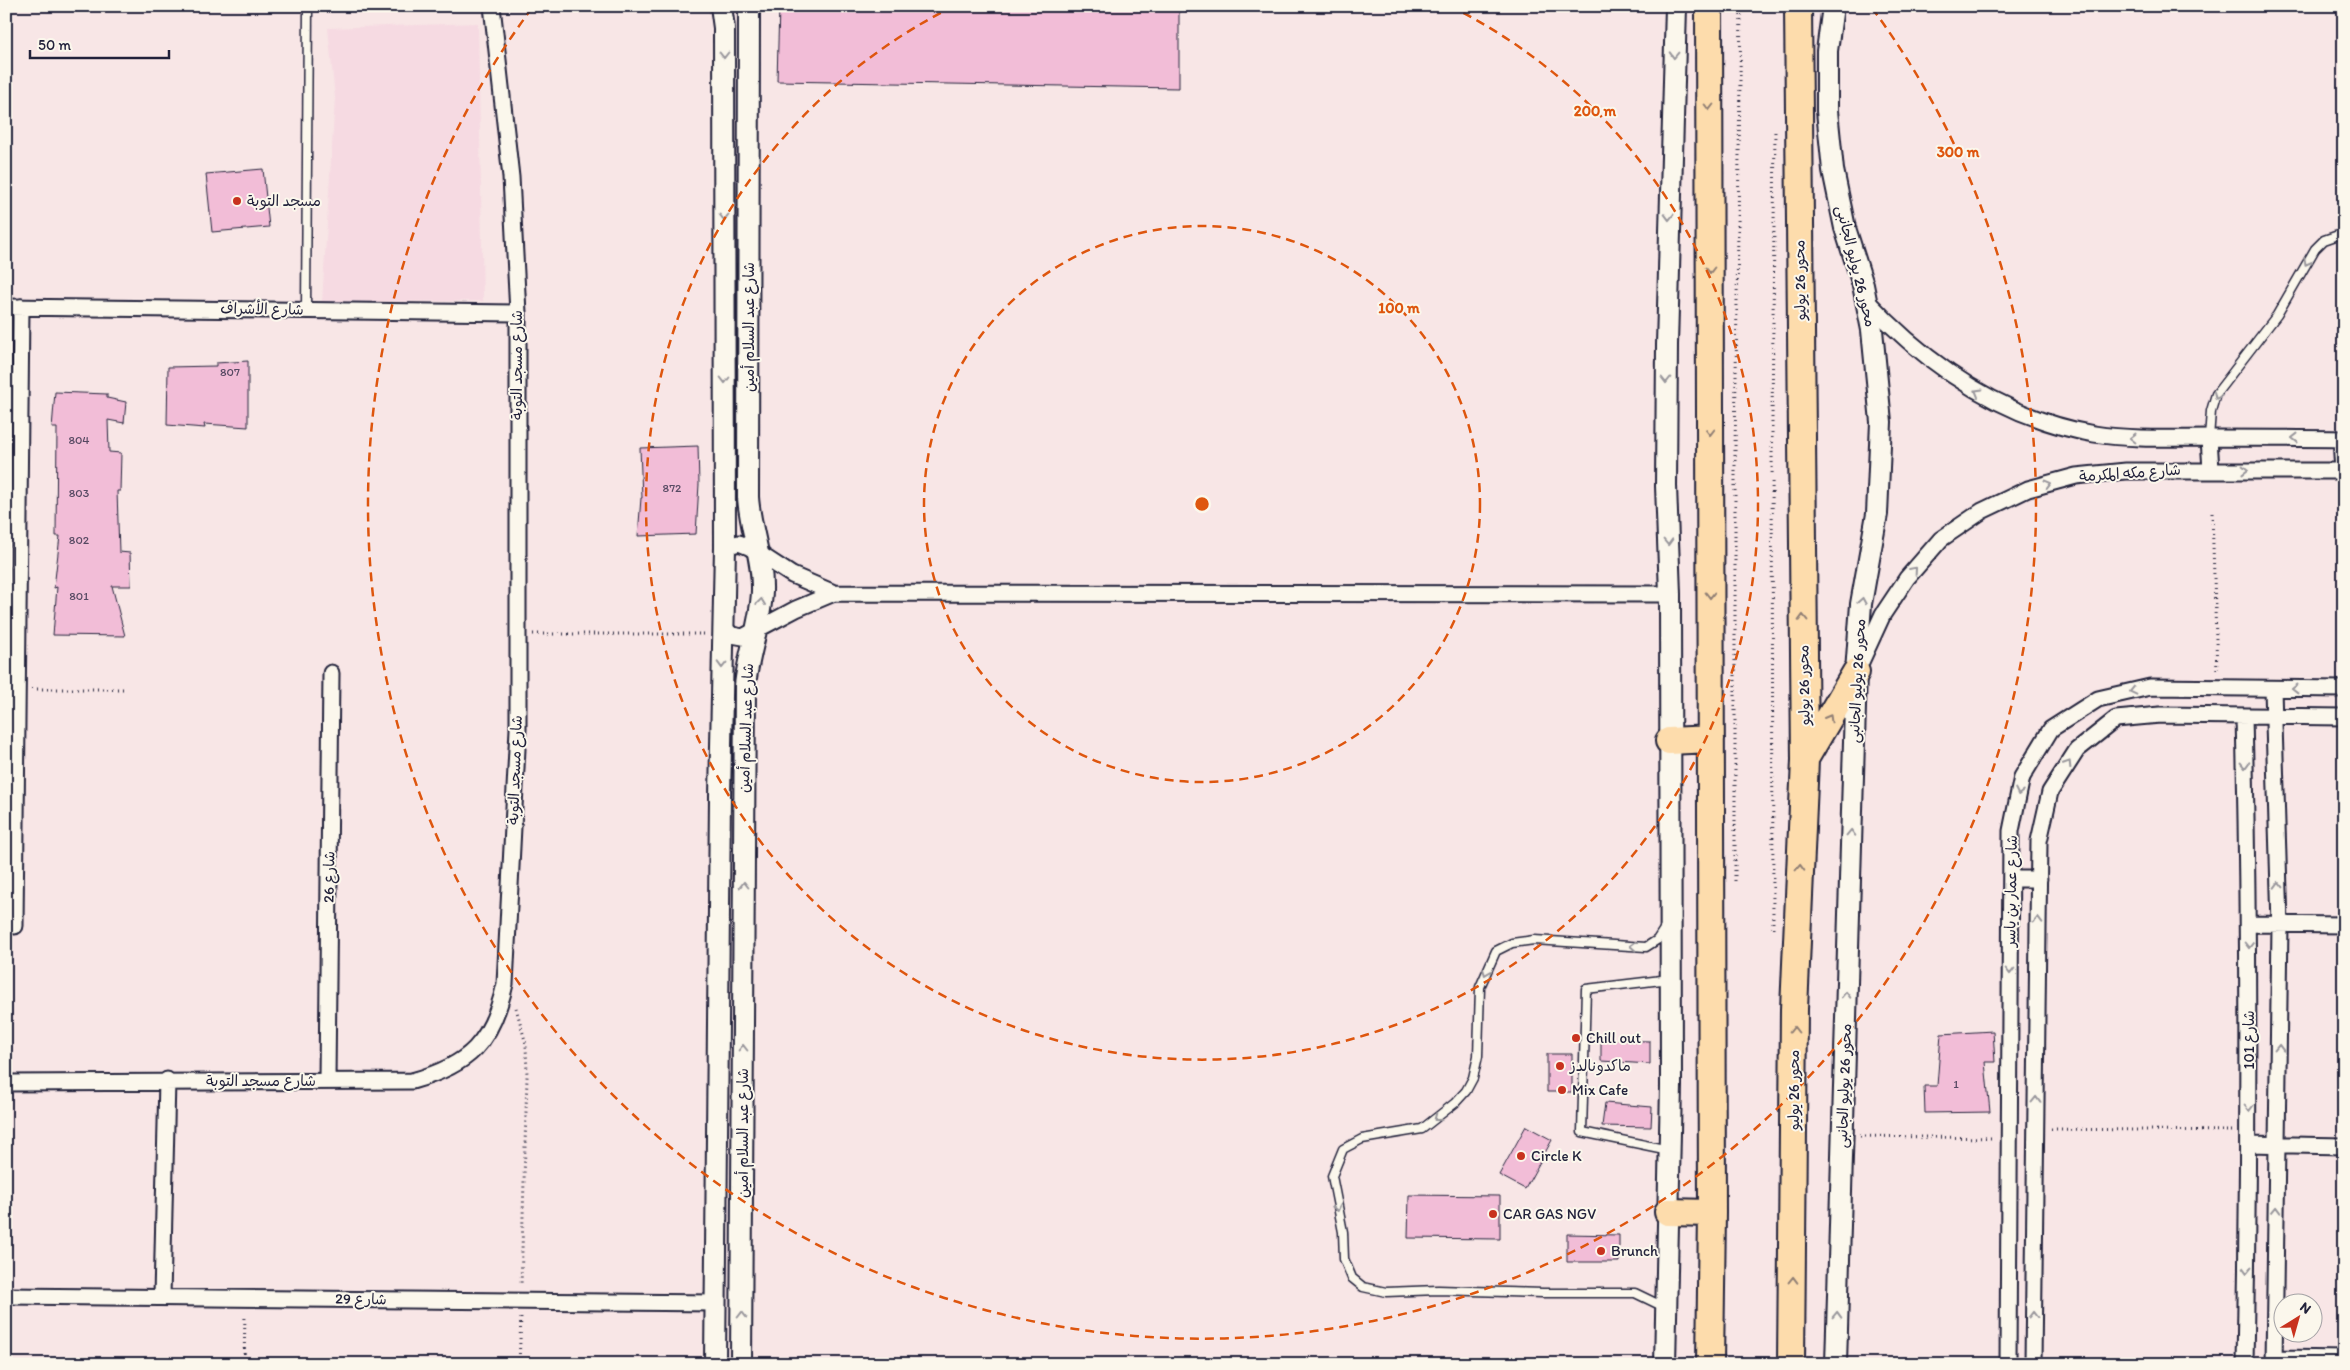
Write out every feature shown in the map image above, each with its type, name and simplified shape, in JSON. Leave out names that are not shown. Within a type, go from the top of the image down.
[{"type":"highway","points":[[1709,6],[1712,1213],[1710,1364]]},
{"type":"highway","name":"محور 26 يوليو","points":[[1791,1364],[1794,1228],[1794,1009],[1805,760],[1798,6]]},
{"type":"highway","points":[[1805,760],[1856,672]]},
{"type":"highway","points":[[1670,741],[1711,738]]},
{"type":"highway","points":[[1668,1212],[1712,1213]]},
{"type":"street","name":"شارع مسجد التوبة","points":[[6,1083],[167,1080],[412,1081],[440,1073],[465,1058],[485,1037],[498,1012],[504,984],[518,729],[518,313],[511,177],[492,6]]},
{"type":"street","name":"شارع عبد السلام أمين","points":[[715,1364],[722,630],[725,547],[724,28],[721,6]]},
{"type":"street","name":"شارع عبد السلام أمين","points":[[741,1364],[745,686],[748,658],[762,593],[760,555],[753,532],[748,497],[749,6]]},
{"type":"street","points":[[1666,1364],[1670,979],[1670,594],[1666,486],[1667,345],[1676,6]]},
{"type":"street","name":"محور 26 يوليو الجانبى","points":[[1833,6],[1827,51],[1827,111],[1833,170],[1845,228],[1866,300],[1878,376],[1880,468],[1876,523],[1861,604],[1856,672],[1836,1364]]},
{"type":"street","name":"شارع مكه المكرمة","points":[[1866,300],[1888,324],[1937,365],[1972,388],[2013,409],[2066,428],[2122,438],[2343,438]]},
{"type":"street","name":"شارع الأشراف","points":[[14,307],[518,313]]},
{"type":"street","points":[[14,307],[17,688],[15,926]]},
{"type":"street","points":[[2210,438],[2211,470]]},
{"type":"street","points":[[2343,438],[2344,471]]},
{"type":"street","name":"شارع مكه المكرمة","points":[[1856,672],[1883,614],[1907,578],[1941,539],[1982,511],[2028,489],[2076,476],[2126,471],[2344,471]]},
{"type":"street","points":[[725,547],[739,543],[749,547],[792,576],[834,593],[1670,594]]},
{"type":"street","points":[[722,630],[737,637],[748,636],[755,630],[834,593]]},
{"type":"street","name":"شارع 26","points":[[327,1081],[331,673]]},
{"type":"street","name":"شارع عمار بن ياسر","points":[[2008,1364],[2011,831],[2022,777],[2051,729],[2098,699],[2150,687],[2274,690],[2344,689]]},
{"type":"street","name":"شارع 101","points":[[2274,690],[2280,925],[2274,1361]]},
{"type":"street","name":"شارع عمار بن ياسر","points":[[2033,1364],[2039,841],[2050,792],[2076,750],[2116,719],[2160,714],[2344,717]]},
{"type":"street","name":"شارع 101","points":[[2244,716],[2249,924],[2249,1138],[2245,1364]]},
{"type":"street","points":[[2011,878],[2039,879]]},
{"type":"street","points":[[2249,924],[2344,925]]},
{"type":"street","points":[[718,1020],[743,1023]]},
{"type":"street","points":[[162,1297],[167,1080]]},
{"type":"street","points":[[2009,1140],[2022,1145],[2035,1131],[2022,1120],[2010,1121]]},
{"type":"street","points":[[2249,1138],[2277,1145],[2344,1146]]},
{"type":"street","name":"شارع 29","points":[[6,1296],[716,1304]]},
{"type":"street","points":[[2274,1361],[2344,1359]]},
{"type":"lane","points":[[306,310],[308,6]]},
{"type":"lane","points":[[2210,438],[2211,411],[2216,394],[2277,315],[2315,249],[2324,240],[2344,233]]},
{"type":"lane","points":[[1666,1308],[1635,1293],[1438,1290],[1386,1292],[1363,1287],[1352,1278],[1344,1259],[1343,1232],[1332,1176],[1343,1149],[1362,1139],[1422,1129],[1456,1103],[1466,1091],[1473,1078],[1478,1056],[1480,987],[1496,951],[1512,943],[1534,940],[1646,947],[1656,940],[1670,920]]},
{"type":"lane","points":[[1669,1150],[1582,1132],[1586,989],[1670,979]]},
{"type":"path","points":[[1735,883],[1735,450],[1741,6]]},
{"type":"path","points":[[1773,930],[1772,420],[1775,121]]},
{"type":"path","points":[[2212,513],[2217,688]]},
{"type":"path","points":[[517,634],[722,630]]},
{"type":"path","points":[[17,688],[124,689]]},
{"type":"path","points":[[504,984],[518,1013],[526,1044],[519,1364]]},
{"type":"path","points":[[2035,1131],[2249,1138]]},
{"type":"path","points":[[1842,1136],[2009,1140]]},
{"type":"path","points":[[244,1364],[246,1298]]},
{"type":"shaded area","points":[[478,23],[483,301],[322,302],[335,98],[328,28]]},
{"type":"building","points":[[779,6],[1179,6],[1179,88],[777,81]]},
{"type":"building","name":"مسجد التوبة","points":[[263,169],[269,227],[212,232],[206,174]]},
{"type":"building","points":[[248,361],[248,427],[204,424],[205,428],[167,425],[168,367],[216,366],[216,363]]},
{"type":"building","points":[[55,392],[107,394],[107,398],[126,402],[124,423],[108,420],[109,452],[121,453],[120,491],[117,491],[119,552],[130,553],[131,586],[112,586],[125,636],[53,635],[57,587],[54,588],[60,536],[56,536],[57,428],[52,428]]},
{"type":"building","points":[[698,446],[699,484],[696,534],[638,536],[642,498],[640,448]]},
{"type":"building","points":[[1993,1031],[1995,1062],[1985,1062],[1990,1112],[1925,1113],[1924,1086],[1937,1086],[1941,1034]]},
{"type":"building","points":[[1601,1040],[1650,1041],[1650,1064],[1601,1061]]},
{"type":"building","points":[[1547,1054],[1572,1054],[1572,1092],[1547,1092]]},
{"type":"building","points":[[1605,1103],[1652,1107],[1651,1127],[1602,1126]]},
{"type":"building","points":[[1526,1126],[1552,1140],[1525,1189],[1499,1175]]},
{"type":"building","points":[[1409,1195],[1500,1196],[1500,1239],[1408,1238]]},
{"type":"building","points":[[1567,1234],[1619,1235],[1619,1262],[1567,1262]]},
{"type":"place","name":"مسجد التوبة","points":[[237,201]]},
{"type":"place","name":"Chill out","points":[[1576,1038]]},
{"type":"place","name":"ماكدونالدز","points":[[1560,1066]]},
{"type":"place","name":"Mix Cafe","points":[[1562,1090]]},
{"type":"place","name":"Circle K","points":[[1521,1156]]},
{"type":"place","name":"CAR GAS NGV","points":[[1493,1214]]},
{"type":"place","name":"Brunch","points":[[1601,1251]]}]
